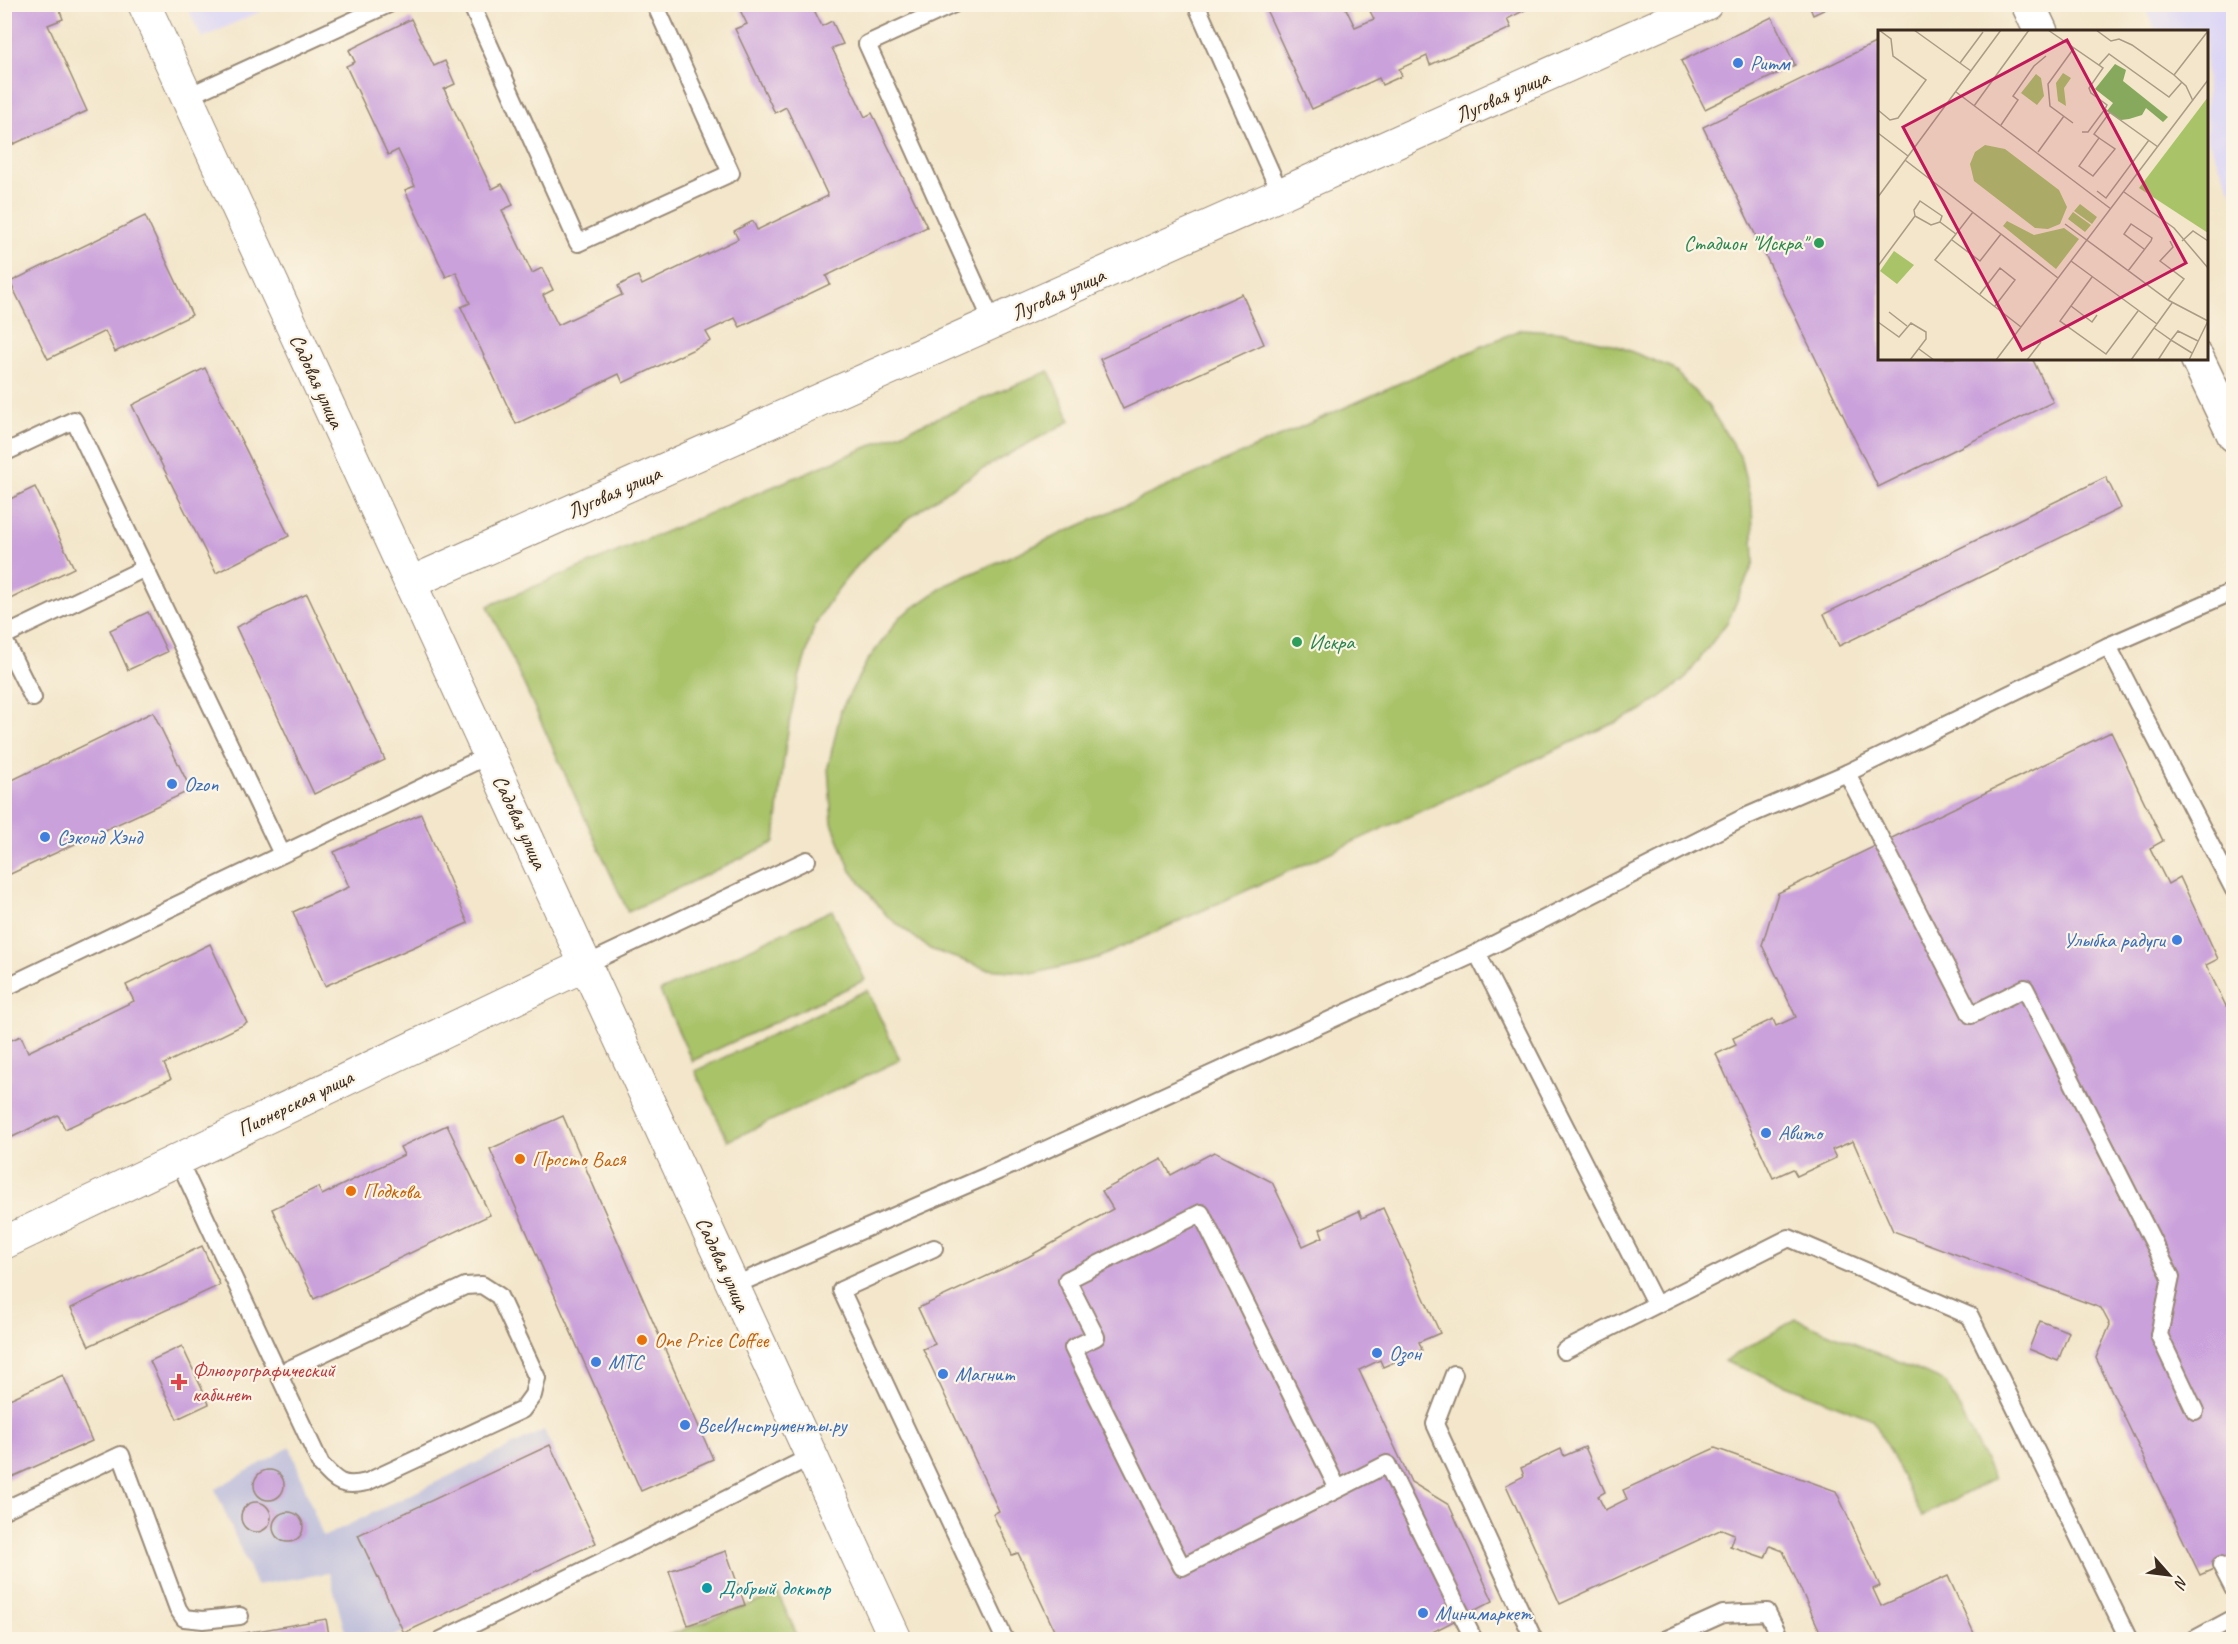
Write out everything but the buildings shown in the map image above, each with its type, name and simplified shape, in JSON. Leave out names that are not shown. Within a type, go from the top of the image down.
[{"type":"street","name":"Садовая улица","points":[[144,4],[896,1640]]},
{"type":"street","name":"Луговая улица","points":[[410,583],[1706,4]]},
{"type":"street","points":[[2028,4],[2040,30]]},
{"type":"street","points":[[2198,360],[2234,435]]},
{"type":"street","name":"Пионерская улица","points":[[4,1243],[587,964]]},
{"type":"lane","points":[[186,97],[389,4]]},
{"type":"lane","points":[[471,4],[579,243],[731,173],[655,4]]},
{"type":"lane","points":[[954,4],[867,44],[993,323]]},
{"type":"lane","points":[[1196,4],[1281,195]]},
{"type":"lane","points":[[4,453],[74,420],[282,854]]},
{"type":"lane","points":[[33,698],[4,638],[146,568]]},
{"type":"lane","points":[[733,1286],[1012,1165],[1477,953],[1745,817],[1846,773],[2108,646],[2234,591]]},
{"type":"lane","points":[[2108,646],[2234,890]]},
{"type":"lane","points":[[4,988],[489,755]]},
{"type":"lane","points":[[1846,773],[1971,1015],[2025,988],[2172,1277],[2159,1335],[2195,1411]]},
{"type":"lane","points":[[587,964],[807,860]]},
{"type":"lane","points":[[1477,953],[1655,1303]]},
{"type":"lane","points":[[178,1159],[321,1465],[335,1481],[351,1486],[367,1482],[522,1410],[532,1395],[537,1378],[499,1296],[482,1285],[465,1286],[279,1374]]},
{"type":"lane","points":[[1338,1488],[1202,1213],[1067,1280],[1096,1337],[1073,1348],[1182,1567],[1387,1464],[1474,1640]]},
{"type":"lane","points":[[1564,1351],[1655,1303],[1789,1238],[1970,1316],[2129,1640]]},
{"type":"lane","points":[[934,1248],[841,1290],[1005,1640]]},
{"type":"lane","points":[[1454,1374],[1435,1424],[1534,1640]]},
{"type":"lane","points":[[4,1510],[121,1455],[178,1609],[184,1618],[203,1620],[240,1616]]},
{"type":"lane","points":[[441,1640],[812,1456]]},
{"type":"lane","points":[[2221,1565],[2234,1590]]},
{"type":"lane","points":[[1665,1640],[1723,1614],[1767,1612],[1781,1640]]},
{"type":"lane","points":[[2193,1640],[2234,1618]]},
{"type":"shaded area","points":[[186,5],[274,5],[202,38]]},
{"type":"shaded area","points":[[2143,5],[2233,5],[2233,195],[2208,140],[2208,30],[2156,30]]},
{"type":"shaded area","points":[[544,1430],[596,1543],[388,1639],[347,1639],[329,1573],[256,1585],[215,1489],[290,1447],[323,1537]]},
{"type":"green space","name":"Искра","points":[[1521,329],[1567,332],[1620,347],[1672,368],[1709,407],[1740,456],[1752,506],[1754,562],[1728,621],[1684,680],[1643,710],[1098,958],[1036,973],[987,969],[930,949],[887,916],[851,871],[832,823],[828,767],[841,710],[866,663],[900,617],[946,585]]},
{"type":"green space","points":[[1049,371],[1070,421],[962,481],[895,529],[865,557],[839,588],[816,623],[793,703],[782,772],[775,842],[628,912],[488,606]]},
{"type":"green space","points":[[832,910],[865,980],[692,1061],[660,991]]},
{"type":"green space","points":[[867,990],[900,1060],[728,1141],[695,1071]]},
{"type":"green space","points":[[1796,1319],[1946,1382],[1994,1479],[1922,1516],[1873,1419],[1724,1361]]},
{"type":"green space","points":[[778,1594],[799,1639],[659,1639]]},
{"type":"place","name":"Ритм","points":[[1738,63]]},
{"type":"place","name":"Стадион \"Искра\"","points":[[1819,243]]},
{"type":"place","name":"Искра","points":[[1297,642]]},
{"type":"place","name":"Ozon","points":[[172,784]]},
{"type":"place","name":"Сэконд Хэнд","points":[[45,837]]},
{"type":"place","name":"Улыбка радуги","points":[[2177,940]]},
{"type":"place","name":"Авито","points":[[1766,1133]]},
{"type":"place","name":"Просто Вася","points":[[520,1159]]},
{"type":"place","name":"Подкова","points":[[351,1191]]},
{"type":"place","name":"One Price Coffee","points":[[642,1340]]},
{"type":"place","name":"Озон","points":[[1377,1353]]},
{"type":"place","name":"МТС","points":[[596,1362]]},
{"type":"place","name":"Магнит","points":[[943,1374]]},
{"type":"place","name":"Флюорографический кабинет","points":[[179,1382]]},
{"type":"place","name":"ВсеИнструменты.ру","points":[[685,1425]]},
{"type":"place","name":"Добрый доктор","points":[[707,1588]]},
{"type":"place","name":"Минимаркет","points":[[1423,1613]]}]
